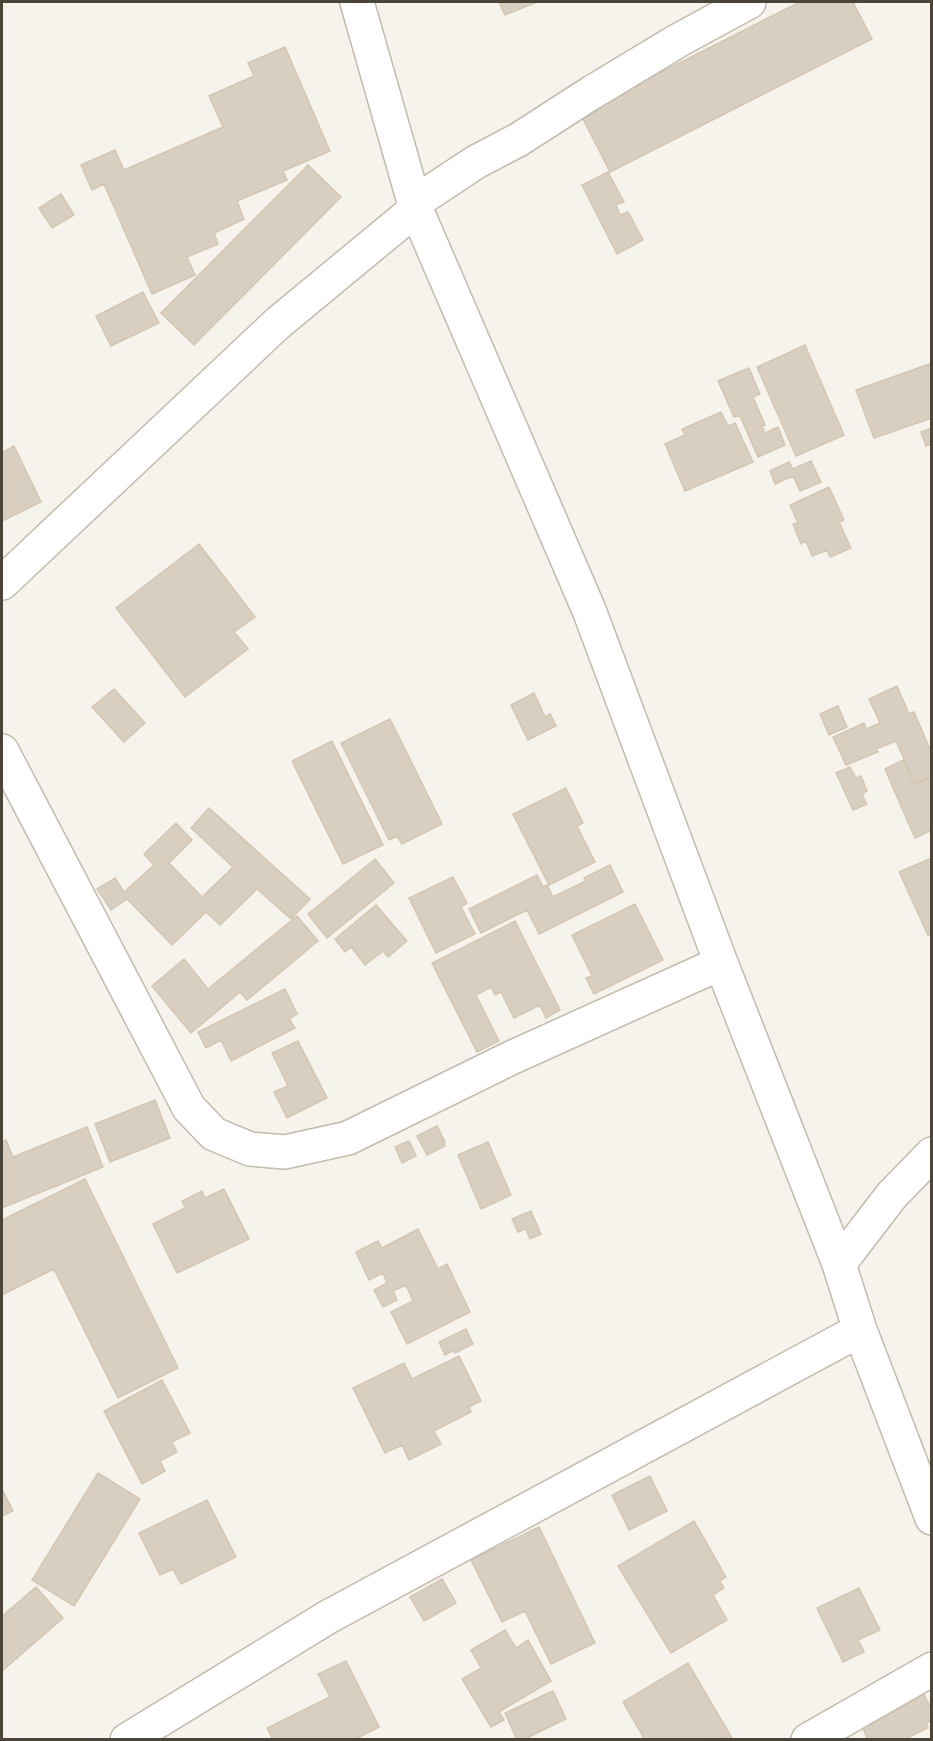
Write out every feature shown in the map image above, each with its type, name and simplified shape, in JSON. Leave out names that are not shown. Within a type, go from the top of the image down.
[{"type":"street","points":[[357,2],[415,206],[589,610],[721,963],[839,1264],[860,1329],[932,1518]]},
{"type":"street","points":[[2,583],[278,323],[415,206],[476,162],[518,140],[659,52],[749,2]]},
{"type":"street","points":[[2,751],[189,1108],[214,1134],[250,1149],[285,1152],[348,1138],[513,1057],[721,963]]},
{"type":"street","points":[[839,1264],[892,1195],[932,1154]]},
{"type":"street","points":[[127,1740],[328,1617],[860,1329]]},
{"type":"street","points":[[808,1740],[932,1669]]},
{"type":"building","points":[[499,2],[537,2],[505,15]]},
{"type":"building","points":[[800,2],[853,2],[872,39],[610,172],[580,113]]},
{"type":"building","points":[[285,47],[330,151],[283,171],[287,180],[237,201],[244,219],[214,233],[218,244],[187,257],[195,275],[152,294],[104,184],[92,190],[81,165],[115,150],[124,170],[223,127],[209,96],[254,76],[248,63]]},
{"type":"building","points":[[308,165],[341,197],[194,345],[161,313]]},
{"type":"building","points":[[608,172],[624,202],[616,205],[620,215],[628,212],[643,240],[617,254],[582,185]]},
{"type":"building","points":[[61,194],[74,215],[52,228],[39,208]]},
{"type":"building","points":[[143,292],[159,323],[111,346],[96,316]]},
{"type":"building","points":[[805,345],[844,435],[796,456],[757,367]]},
{"type":"building","points":[[932,363],[932,418],[874,438],[856,390]]},
{"type":"building","points":[[749,368],[760,394],[753,397],[765,425],[762,426],[765,433],[778,427],[785,445],[758,457],[740,416],[734,417],[718,381]]},
{"type":"building","points":[[721,412],[728,426],[735,423],[753,462],[685,491],[665,444],[685,435],[682,429]]},
{"type":"building","points":[[932,428],[932,444],[926,446],[921,432]]},
{"type":"building","points":[[14,446],[41,502],[2,521],[2,453]]},
{"type":"building","points":[[811,461],[821,482],[800,491],[793,476],[775,484],[770,471],[789,462],[793,469]]},
{"type":"building","points":[[829,487],[844,520],[839,522],[851,548],[830,557],[827,550],[812,556],[806,541],[801,544],[793,524],[798,523],[790,505]]},
{"type":"building","points":[[199,544],[255,617],[234,632],[248,649],[185,697],[116,608]]},
{"type":"building","points":[[897,686],[909,714],[914,712],[929,747],[932,746],[932,776],[915,783],[896,741],[876,749],[878,752],[846,765],[833,737],[864,723],[866,729],[880,723],[869,699]]},
{"type":"building","points":[[114,689],[145,723],[124,742],[92,707]]},
{"type":"building","points":[[534,693],[545,717],[550,714],[556,726],[528,740],[511,705]]},
{"type":"building","points":[[838,706],[847,727],[829,735],[820,714]]},
{"type":"building","points":[[390,719],[442,824],[402,844],[397,836],[389,840],[341,743]]},
{"type":"building","points":[[332,741],[383,845],[343,864],[292,761]]},
{"type":"building","points":[[903,760],[914,785],[928,778],[932,786],[932,830],[915,838],[885,769]]},
{"type":"building","points":[[850,767],[856,778],[861,776],[867,791],[862,794],[867,804],[853,810],[836,773]]},
{"type":"building","points":[[566,788],[583,823],[577,826],[595,862],[549,885],[513,814]]},
{"type":"building","points":[[209,808],[310,899],[291,919],[257,889],[220,925],[206,912],[172,945],[127,899],[111,910],[97,889],[115,878],[124,892],[154,865],[144,854],[176,823],[192,840],[169,863],[202,897],[233,867],[191,828]]},
{"type":"building","points":[[932,858],[932,934],[928,935],[899,872]]},
{"type":"building","points":[[375,859],[394,883],[327,938],[308,914]]},
{"type":"building","points":[[610,865],[623,892],[539,934],[527,910],[481,933],[469,909],[537,875],[543,887],[547,885],[553,897],[586,881],[584,878]]},
{"type":"building","points":[[453,877],[467,903],[461,907],[475,934],[436,953],[409,898]]},
{"type":"building","points":[[635,904],[663,960],[594,994],[586,978],[592,976],[572,935]]},
{"type":"building","points":[[376,905],[407,941],[388,957],[383,951],[365,965],[351,947],[345,952],[335,939]]},
{"type":"building","points":[[297,916],[318,941],[247,1000],[240,992],[191,1033],[152,986],[184,959],[208,989]]},
{"type":"building","points":[[515,921],[560,1010],[546,1018],[540,1005],[514,1018],[501,992],[495,995],[491,987],[476,995],[499,1041],[477,1052],[432,963]]},
{"type":"building","points":[[285,989],[297,1014],[289,1019],[295,1028],[231,1061],[221,1040],[206,1048],[198,1032]]},
{"type":"building","points":[[298,1041],[327,1098],[287,1118],[274,1092],[288,1086],[272,1053]]},
{"type":"building","points":[[155,1100],[170,1138],[110,1162],[95,1124]]},
{"type":"building","points":[[437,1126],[445,1146],[427,1155],[417,1136]]},
{"type":"building","points":[[87,1127],[103,1167],[2,1208],[2,1142],[6,1140],[13,1157]]},
{"type":"building","points":[[409,1141],[416,1156],[402,1163],[395,1147]]},
{"type":"building","points":[[488,1142],[511,1195],[481,1209],[458,1155]]},
{"type":"building","points":[[85,1179],[178,1368],[118,1398],[54,1269],[2,1295],[2,1220]]},
{"type":"building","points":[[224,1189],[249,1239],[177,1273],[153,1224],[185,1208],[182,1201],[202,1191],[205,1198]]},
{"type":"building","points":[[531,1211],[541,1234],[530,1239],[526,1229],[518,1232],[512,1219]]},
{"type":"building","points":[[418,1229],[438,1269],[447,1264],[470,1312],[407,1344],[391,1312],[413,1301],[406,1285],[393,1291],[397,1300],[383,1307],[374,1290],[387,1283],[383,1273],[369,1280],[356,1252],[378,1241],[382,1248]]},
{"type":"building","points":[[466,1329],[473,1344],[445,1355],[439,1342]]},
{"type":"building","points":[[459,1356],[481,1401],[469,1407],[471,1412],[434,1431],[441,1444],[409,1460],[402,1445],[385,1453],[353,1388],[404,1363],[412,1379]]},
{"type":"building","points":[[162,1380],[190,1433],[172,1442],[177,1452],[160,1461],[165,1471],[142,1484],[104,1411]]},
{"type":"building","points":[[98,1473],[140,1499],[74,1606],[32,1580]]},
{"type":"building","points":[[650,1476],[667,1511],[629,1530],[612,1495]]},
{"type":"building","points":[[2,1489],[13,1511],[2,1516]]},
{"type":"building","points":[[207,1500],[236,1557],[181,1584],[173,1569],[160,1575],[139,1533]]},
{"type":"building","points":[[694,1521],[726,1577],[720,1581],[724,1588],[713,1595],[727,1620],[671,1653],[618,1566]]},
{"type":"building","points":[[539,1527],[595,1643],[551,1664],[525,1611],[502,1622],[471,1560]]},
{"type":"building","points":[[442,1579],[456,1603],[424,1621],[410,1597]]},
{"type":"building","points":[[36,1587],[63,1618],[2,1671],[2,1616]]},
{"type":"building","points":[[859,1588],[880,1630],[858,1640],[864,1652],[843,1662],[817,1608]]},
{"type":"building","points":[[505,1630],[516,1648],[528,1640],[551,1681],[499,1712],[504,1720],[491,1727],[462,1679],[481,1668],[471,1650]]},
{"type":"building","points":[[346,1661],[379,1727],[354,1740],[273,1740],[267,1728],[330,1697],[318,1674]]},
{"type":"building","points":[[688,1663],[732,1738],[645,1740],[623,1702]]},
{"type":"building","points":[[922,1690],[932,1711],[932,1721],[926,1723],[928,1728],[903,1740],[868,1740],[859,1719]]},
{"type":"building","points":[[553,1691],[566,1719],[523,1740],[517,1740],[505,1713]]}]
